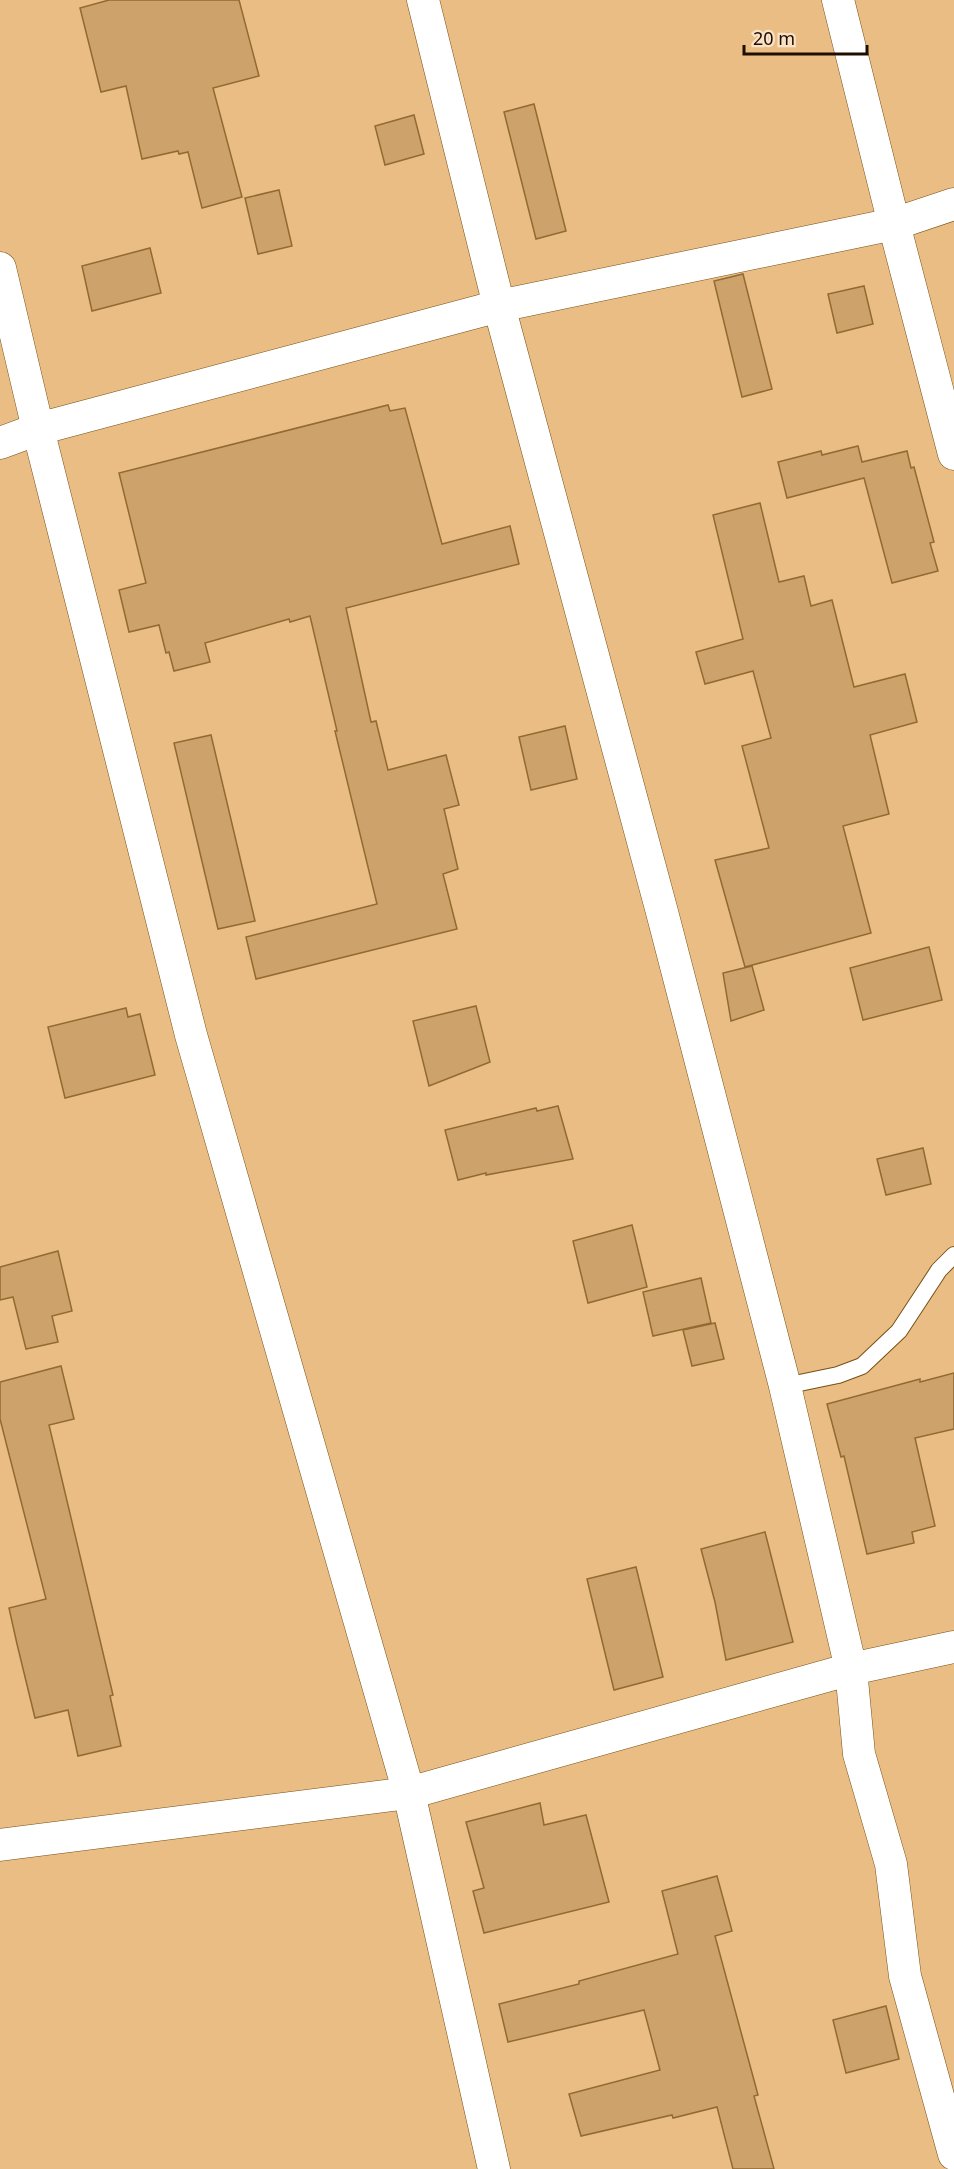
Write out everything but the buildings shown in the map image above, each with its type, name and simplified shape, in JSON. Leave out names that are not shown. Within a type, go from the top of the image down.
[{"type":"street","points":[[423,0],[499,306],[662,912],[785,1386],[851,1670],[859,1754],[891,1864],[905,1976],[954,2154]]},
{"type":"street","points":[[838,0],[954,454]]},
{"type":"street","points":[[0,442],[38,429],[499,306],[894,224],[954,204]]},
{"type":"street","points":[[0,268],[38,429],[191,1035],[409,1793],[494,2169]]},
{"type":"street","points":[[0,1845],[409,1793],[851,1670],[954,1647]]},
{"type":"lane","points":[[785,1386],[838,1375],[862,1366],[900,1330],[939,1269],[954,1255]]}]
